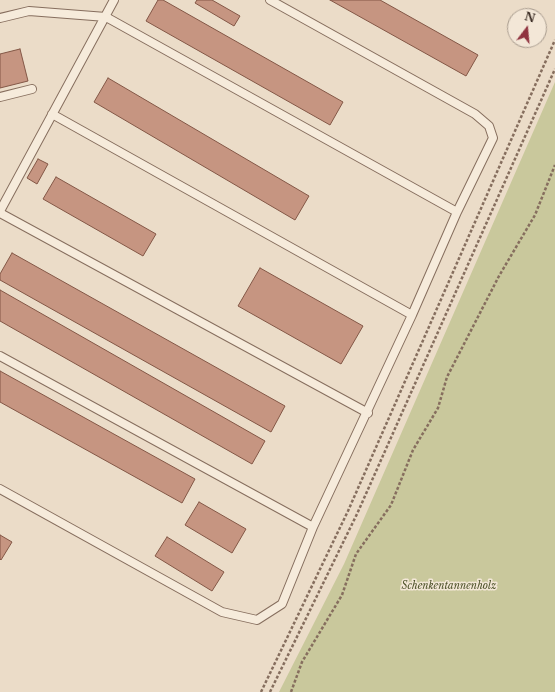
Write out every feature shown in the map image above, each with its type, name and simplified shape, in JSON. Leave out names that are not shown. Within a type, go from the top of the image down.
[{"type":"lane","points":[[114,0],[0,212],[368,413]]},
{"type":"lane","points":[[0,489],[222,612],[257,620],[282,604],[314,527],[368,413],[457,212],[493,138],[489,126],[474,114],[270,0]]},
{"type":"lane","points":[[0,18],[29,11],[106,16],[457,212]]},
{"type":"lane","points":[[0,97],[32,89]]},
{"type":"lane","points":[[52,114],[412,315]]},
{"type":"lane","points":[[0,356],[314,527]]},
{"type":"path","points":[[261,692],[348,511],[555,40]]},
{"type":"path","points":[[270,692],[357,514],[555,70]]},
{"type":"path","points":[[291,692],[302,662],[342,595],[356,554],[391,505],[413,450],[438,408],[447,377],[499,276],[535,215],[555,165]]},
{"type":"green space","name":"Schenkentannenholz","points":[[555,82],[555,692],[279,692],[344,564]]},
{"type":"building","points":[[158,0],[163,0],[343,102],[330,125],[146,21]]},
{"type":"building","points":[[197,0],[212,0],[240,16],[234,26],[195,3]]},
{"type":"building","points":[[330,0],[380,0],[478,55],[466,76]]},
{"type":"building","points":[[20,49],[28,81],[0,88],[0,54]]},
{"type":"building","points":[[108,78],[309,196],[295,220],[94,102]]},
{"type":"building","points":[[38,159],[48,164],[37,184],[27,178]]},
{"type":"building","points":[[56,177],[156,234],[143,256],[43,199]]},
{"type":"building","points":[[12,253],[285,406],[271,432],[0,280],[0,274]]},
{"type":"building","points":[[260,268],[363,326],[341,364],[238,306]]},
{"type":"building","points":[[0,290],[265,441],[252,464],[0,321]]},
{"type":"building","points":[[0,371],[195,479],[182,503],[0,402]]},
{"type":"building","points":[[199,502],[246,529],[232,553],[185,525]]},
{"type":"building","points":[[0,535],[12,542],[1,560],[0,559]]},
{"type":"building","points":[[167,537],[224,572],[212,591],[155,556]]}]
